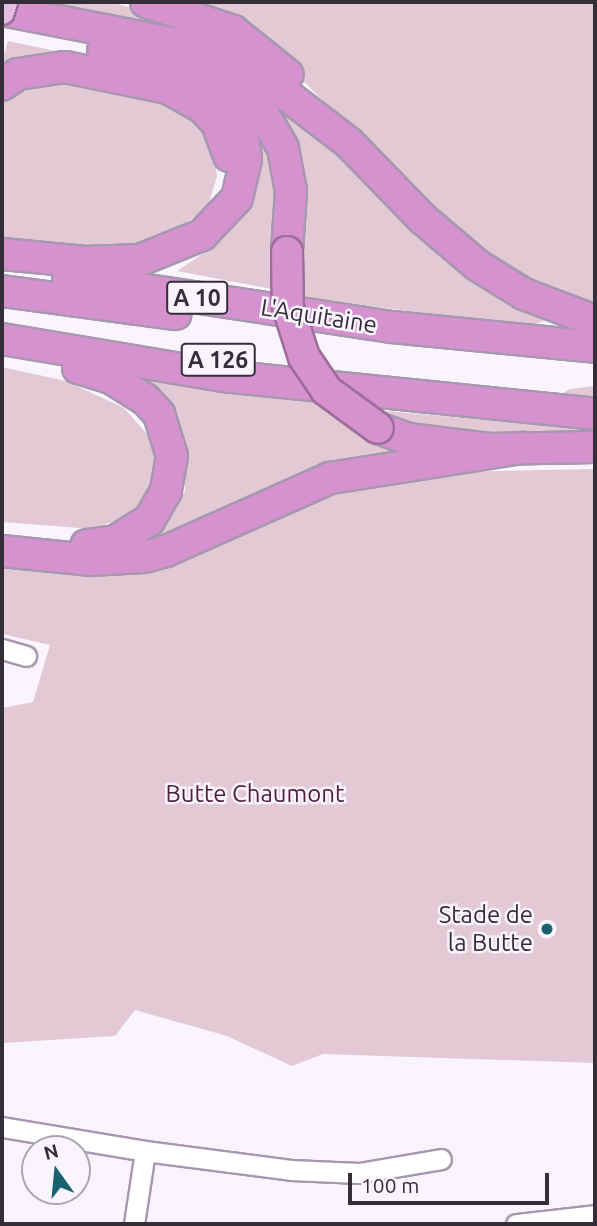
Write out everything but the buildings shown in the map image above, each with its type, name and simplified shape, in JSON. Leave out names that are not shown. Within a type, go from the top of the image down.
[{"type":"highway","points":[[146,2],[198,17],[254,45],[335,122],[349,144]]},
{"type":"highway","points":[[2,11],[187,46],[251,68],[349,144],[423,219],[477,265],[524,294],[595,321]]},
{"type":"highway","points":[[2,31],[116,52],[200,77],[220,93],[233,112],[243,136],[243,180],[237,198],[215,222],[183,246],[140,260],[99,263],[2,254]]},
{"type":"highway","points":[[116,52],[127,50],[204,65],[227,77],[259,106],[283,148],[289,169],[291,219],[287,252],[287,299],[304,357],[335,398],[377,428],[441,445],[595,447]]},
{"type":"highway","points":[[2,85],[18,74],[65,67],[168,88],[187,96],[217,124],[230,164],[215,222]]},
{"type":"highway","name":"L'Aquitaine","points":[[2,268],[392,327],[595,347]]},
{"type":"highway","name":"A 126","points":[[2,291],[208,317],[331,328],[392,327]]},
{"type":"highway","name":"A 126","points":[[2,318],[435,400]]},
{"type":"highway","points":[[2,340],[223,376],[435,400],[595,414]]},
{"type":"highway","points":[[2,340],[30,356],[127,386],[159,414],[172,456],[171,477],[160,505],[134,533],[99,545],[2,537]]},
{"type":"highway","points":[[2,551],[90,560],[144,557],[166,551],[330,478],[522,448]]},
{"type":"main road","points":[[2,11],[5,2]]},
{"type":"street","points":[[2,649],[26,656]]},
{"type":"street","points":[[2,1127],[145,1151],[292,1170],[359,1173],[441,1159]]},
{"type":"street","points":[[134,1224],[145,1151]]},
{"type":"street","points":[[516,1224],[595,1216]]},
{"type":"green space","points":[[27,2],[110,2],[167,17],[165,29]]},
{"type":"green space","points":[[167,2],[595,2],[595,308],[527,286],[479,254],[297,75]]},
{"type":"green space","points":[[8,41],[156,72],[2,61]]},
{"type":"green space","points":[[259,80],[549,319],[528,327],[296,296]]},
{"type":"green space","points":[[45,81],[141,94],[188,112],[212,143],[217,176],[207,210],[146,246],[102,254],[2,241],[2,99],[18,88]]},
{"type":"green space","points":[[257,126],[278,174],[272,289],[177,271],[213,247],[244,211]]},
{"type":"green space","points":[[2,367],[66,381],[124,408],[154,442],[166,491],[133,514],[93,529],[2,522]]},
{"type":"green space","points":[[133,376],[310,399],[432,451],[137,552],[135,542],[162,521],[185,491],[185,462]]},
{"type":"green space","points":[[595,386],[595,401],[557,398],[569,389]]},
{"type":"green space","points":[[365,409],[595,430],[595,438],[453,441]]},
{"type":"green space","name":"Butte Chaumont","points":[[595,469],[595,1063],[323,1054],[292,1066],[227,1036],[135,1010],[115,1036],[2,1043],[2,708],[33,702],[50,645],[2,634],[2,560],[101,568],[358,482],[455,472]]},
{"type":"place","name":"Stade de la Butte","points":[[547,929]]}]
